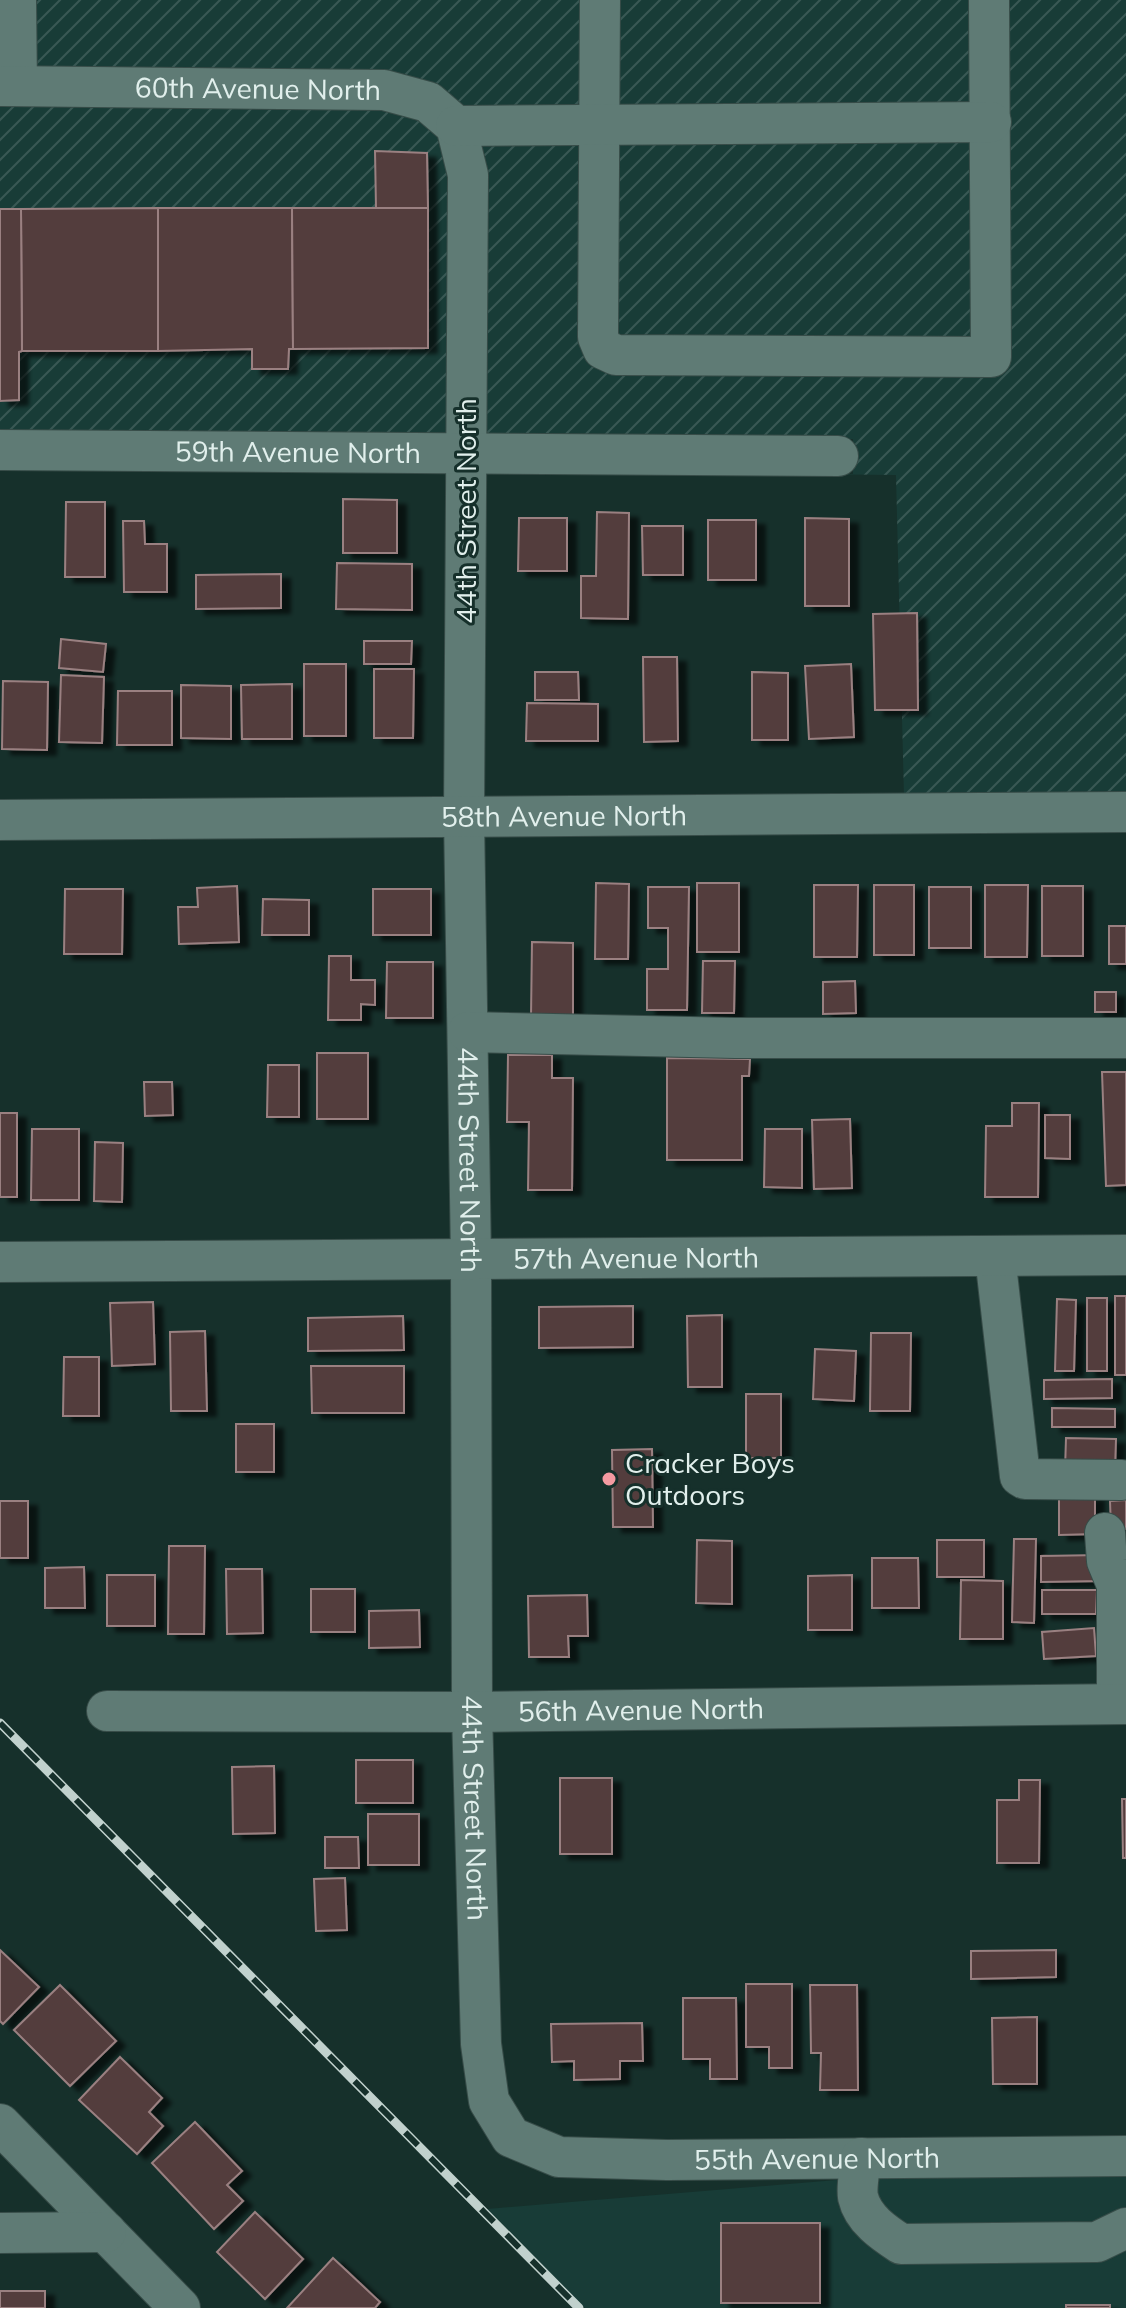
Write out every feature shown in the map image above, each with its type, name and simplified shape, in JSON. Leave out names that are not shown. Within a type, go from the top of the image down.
[{"type":"street","points":[[8,86],[16,0]]},
{"type":"street","points":[[600,0],[598,337],[603,349],[616,355],[991,357],[989,0]]},
{"type":"street","name":"60th Avenue North","points":[[8,86],[384,90],[428,102],[456,126]]},
{"type":"street","points":[[456,126],[991,122]]},
{"type":"street","name":"44th Street North","points":[[456,126],[468,175],[464,817],[471,1259],[472,1712],[481,2044],[489,2101],[511,2137]]},
{"type":"street","name":"59th Avenue North","points":[[0,450],[838,456]]},
{"type":"street","name":"58th Avenue North","points":[[0,820],[1126,812]]},
{"type":"street","points":[[468,1032],[735,1038],[1126,1038]]},
{"type":"street","name":"57th Avenue North","points":[[0,1262],[1126,1255]]},
{"type":"street","points":[[995,1256],[1020,1476],[1025,1479],[1122,1480]]},
{"type":"street","points":[[1105,1533],[1107,1561],[1117,1585],[1121,1704]]},
{"type":"street","name":"56th Avenue North","points":[[107,1711],[472,1712],[1121,1704]]},
{"type":"street","points":[[0,2124],[180,2308]]},
{"type":"street","name":"55th Avenue North","points":[[511,2137],[559,2157],[667,2160],[1126,2156]]},
{"type":"street","points":[[861,2158],[858,2197],[867,2216],[883,2233],[901,2244],[1097,2242],[1126,2228]]},
{"type":"street","points":[[0,2233],[106,2232]]},
{"type":"shaded area","points":[[32,0],[1126,0],[1126,795],[904,796],[896,475],[718,473],[853,474],[853,439],[482,436],[465,112],[32,68]]},
{"type":"shaded area","points":[[0,103],[383,107],[422,118],[442,136],[452,177],[451,436],[0,433]]},
{"type":"shaded area","points":[[1126,2173],[1126,2308],[585,2308],[487,2209],[896,2175]]},
{"type":"building","points":[[375,151],[427,153],[428,208],[376,208]]},
{"type":"building","points":[[158,208],[158,351],[22,351],[21,209]]},
{"type":"building","points":[[158,208],[292,208],[293,349],[289,349],[288,369],[252,369],[252,349],[158,351]]},
{"type":"building","points":[[292,208],[428,208],[428,348],[293,349]]},
{"type":"building","points":[[0,209],[21,209],[22,351],[19,352],[19,400],[0,401]]},
{"type":"building","points":[[343,499],[397,500],[397,553],[343,553]]},
{"type":"building","points":[[66,502],[105,502],[105,577],[65,577]]},
{"type":"building","points":[[597,512],[629,513],[628,619],[581,618],[581,576],[596,576]]},
{"type":"building","points":[[519,518],[567,518],[567,571],[518,571]]},
{"type":"building","points":[[805,518],[849,519],[849,606],[805,606]]},
{"type":"building","points":[[708,520],[756,520],[756,580],[708,580]]},
{"type":"building","points":[[123,521],[144,521],[145,544],[167,544],[167,592],[124,592]]},
{"type":"building","points":[[642,526],[683,526],[683,575],[643,575]]},
{"type":"building","points":[[337,563],[412,564],[412,610],[336,609]]},
{"type":"building","points":[[281,574],[281,608],[196,609],[196,575]]},
{"type":"building","points":[[917,613],[918,710],[875,710],[873,614]]},
{"type":"building","points":[[61,639],[106,644],[103,672],[59,668]]},
{"type":"building","points":[[364,641],[412,641],[411,664],[364,664]]},
{"type":"building","points":[[643,657],[677,657],[678,741],[644,742]]},
{"type":"building","points":[[304,664],[346,664],[346,736],[304,736]]},
{"type":"building","points":[[851,664],[854,737],[809,739],[805,666]]},
{"type":"building","points":[[374,669],[414,669],[413,738],[374,738]]},
{"type":"building","points":[[535,672],[578,672],[579,700],[535,700]]},
{"type":"building","points":[[752,672],[788,673],[788,740],[752,740]]},
{"type":"building","points":[[61,675],[104,677],[102,743],[59,742]]},
{"type":"building","points":[[3,681],[48,682],[47,750],[2,749]]},
{"type":"building","points":[[292,684],[292,739],[242,739],[241,685]]},
{"type":"building","points":[[181,685],[231,686],[231,739],[181,738]]},
{"type":"building","points":[[118,691],[172,691],[172,745],[117,745]]},
{"type":"building","points":[[527,703],[598,704],[598,741],[526,741]]},
{"type":"building","points":[[596,883],[629,884],[628,959],[595,959]]},
{"type":"building","points":[[697,883],[739,883],[739,952],[697,952]]},
{"type":"building","points":[[814,885],[858,885],[857,957],[814,957]]},
{"type":"building","points":[[874,885],[914,885],[914,955],[874,955]]},
{"type":"building","points":[[985,885],[1028,885],[1027,957],[985,957]]},
{"type":"building","points":[[237,886],[239,942],[179,944],[178,907],[198,907],[197,888]]},
{"type":"building","points":[[1042,886],[1083,886],[1083,956],[1042,956]]},
{"type":"building","points":[[648,887],[689,887],[687,1010],[647,1010],[647,969],[668,969],[668,928],[648,928]]},
{"type":"building","points":[[929,887],[971,887],[971,948],[929,948]]},
{"type":"building","points":[[65,889],[123,889],[122,954],[64,954]]},
{"type":"building","points":[[373,889],[431,889],[431,935],[373,935]]},
{"type":"building","points":[[263,899],[309,900],[309,935],[262,935]]},
{"type":"building","points":[[1109,926],[1126,926],[1126,964],[1109,964]]},
{"type":"building","points":[[532,942],[573,943],[573,1017],[531,1017]]},
{"type":"building","points":[[329,956],[351,956],[351,980],[375,980],[375,1005],[361,1004],[361,1020],[328,1020]]},
{"type":"building","points":[[703,961],[735,961],[734,1013],[702,1013]]},
{"type":"building","points":[[387,962],[433,962],[433,1018],[386,1018]]},
{"type":"building","points":[[855,981],[856,1013],[823,1014],[823,982]]},
{"type":"building","points":[[1095,992],[1116,992],[1116,1012],[1095,1012]]},
{"type":"building","points":[[317,1053],[368,1053],[368,1119],[317,1119]]},
{"type":"building","points":[[508,1055],[552,1055],[552,1078],[573,1078],[572,1190],[528,1190],[529,1122],[507,1122]]},
{"type":"building","points":[[667,1058],[750,1059],[749,1076],[742,1076],[742,1160],[667,1160]]},
{"type":"building","points":[[268,1065],[299,1065],[299,1117],[267,1117]]},
{"type":"building","points":[[1102,1072],[1126,1072],[1126,1185],[1106,1186]]},
{"type":"building","points":[[144,1082],[172,1082],[173,1115],[145,1116]]},
{"type":"building","points":[[1012,1103],[1039,1103],[1038,1197],[985,1197],[986,1126],[1012,1126]]},
{"type":"building","points":[[0,1113],[17,1113],[17,1197],[0,1197]]},
{"type":"building","points":[[1045,1115],[1070,1115],[1070,1159],[1045,1158]]},
{"type":"building","points":[[850,1119],[852,1188],[814,1189],[812,1120]]},
{"type":"building","points":[[32,1129],[79,1129],[79,1200],[31,1200]]},
{"type":"building","points":[[765,1129],[802,1129],[802,1188],[764,1187]]},
{"type":"building","points":[[95,1142],[123,1143],[122,1202],[94,1201]]},
{"type":"building","points":[[1115,1296],[1126,1296],[1126,1375],[1115,1375]]},
{"type":"building","points":[[1087,1298],[1107,1298],[1107,1371],[1087,1371]]},
{"type":"building","points":[[1057,1299],[1076,1300],[1074,1371],[1055,1371]]},
{"type":"building","points":[[153,1302],[155,1364],[112,1366],[110,1303]]},
{"type":"building","points":[[633,1306],[633,1347],[539,1348],[539,1307]]},
{"type":"building","points":[[722,1315],[722,1387],[688,1387],[687,1316]]},
{"type":"building","points":[[403,1316],[404,1350],[308,1351],[308,1318]]},
{"type":"building","points":[[205,1331],[207,1411],[171,1411],[170,1332]]},
{"type":"building","points":[[871,1333],[911,1333],[910,1411],[870,1411]]},
{"type":"building","points":[[815,1349],[856,1351],[854,1401],[813,1399]]},
{"type":"building","points":[[64,1357],[99,1357],[99,1416],[63,1416]]},
{"type":"building","points":[[311,1366],[404,1366],[404,1413],[312,1413]]},
{"type":"building","points":[[1112,1379],[1112,1398],[1044,1399],[1044,1380]]},
{"type":"building","points":[[746,1394],[781,1394],[781,1458],[746,1458]]},
{"type":"building","points":[[1052,1408],[1115,1409],[1115,1427],[1052,1427]]},
{"type":"building","points":[[236,1424],[274,1424],[274,1472],[236,1472]]},
{"type":"building","points":[[1066,1438],[1116,1439],[1115,1470],[1065,1470]]},
{"type":"building","points":[[652,1449],[653,1527],[613,1527],[612,1450]]},
{"type":"building","points":[[1095,1496],[1095,1534],[1059,1535],[1059,1497]]},
{"type":"building","points":[[1126,1500],[1126,1529],[1111,1529],[1110,1501]]},
{"type":"building","points":[[0,1501],[28,1501],[28,1558],[0,1558]]},
{"type":"building","points":[[1014,1539],[1036,1539],[1034,1623],[1012,1622]]},
{"type":"building","points":[[697,1540],[732,1541],[732,1604],[696,1603]]},
{"type":"building","points":[[937,1540],[984,1540],[984,1577],[937,1577]]},
{"type":"building","points":[[169,1546],[205,1546],[204,1634],[168,1634]]},
{"type":"building","points":[[1101,1555],[1101,1581],[1041,1582],[1041,1556]]},
{"type":"building","points":[[872,1558],[918,1558],[919,1608],[872,1608]]},
{"type":"building","points":[[84,1567],[85,1608],[45,1608],[45,1568]]},
{"type":"building","points":[[226,1569],[262,1569],[263,1633],[227,1634]]},
{"type":"building","points":[[107,1575],[155,1575],[155,1626],[107,1626]]},
{"type":"building","points":[[852,1575],[852,1630],[808,1630],[808,1576]]},
{"type":"building","points":[[961,1580],[1003,1581],[1003,1639],[960,1639]]},
{"type":"building","points":[[311,1589],[355,1589],[355,1632],[311,1632]]},
{"type":"building","points":[[1042,1590],[1097,1590],[1096,1614],[1042,1614]]},
{"type":"building","points":[[587,1595],[588,1636],[568,1636],[569,1657],[529,1657],[528,1596]]},
{"type":"building","points":[[419,1610],[420,1647],[369,1648],[369,1611]]},
{"type":"building","points":[[1094,1628],[1096,1656],[1044,1659],[1042,1632]]},
{"type":"building","points":[[356,1760],[413,1760],[413,1803],[356,1803]]},
{"type":"building","points":[[274,1766],[275,1833],[233,1834],[232,1767]]},
{"type":"building","points":[[560,1778],[612,1778],[612,1854],[560,1854]]},
{"type":"building","points":[[1019,1780],[1040,1780],[1039,1863],[997,1863],[997,1800],[1019,1800]]},
{"type":"building","points":[[1122,1799],[1126,1799],[1126,1858],[1123,1858]]},
{"type":"building","points":[[368,1814],[419,1814],[419,1865],[368,1865]]},
{"type":"building","points":[[325,1837],[358,1837],[359,1868],[325,1868]]},
{"type":"building","points":[[345,1878],[347,1930],[316,1931],[314,1879]]},
{"type":"building","points":[[0,1950],[39,1987],[3,2024],[0,2021]]},
{"type":"building","points":[[1056,1950],[1056,1977],[971,1979],[971,1951]]},
{"type":"building","points":[[746,1984],[792,1984],[792,2068],[769,2068],[769,2047],[746,2047]]},
{"type":"building","points":[[60,1985],[116,2041],[70,2086],[14,2030]]},
{"type":"building","points":[[810,1985],[857,1985],[858,2090],[820,2090],[821,2053],[811,2053]]},
{"type":"building","points":[[683,1998],[736,1998],[737,2079],[710,2079],[710,2059],[683,2059]]},
{"type":"building","points":[[1037,2017],[1037,2084],[993,2084],[992,2018]]},
{"type":"building","points":[[642,2023],[643,2061],[620,2061],[620,2079],[574,2080],[574,2061],[552,2062],[551,2024]]},
{"type":"building","points":[[120,2057],[162,2098],[149,2112],[163,2126],[137,2154],[79,2100]]},
{"type":"building","points":[[195,2122],[242,2171],[227,2185],[243,2201],[214,2229],[152,2163]]},
{"type":"building","points":[[255,2212],[303,2259],[265,2299],[217,2252]]},
{"type":"building","points":[[721,2223],[820,2223],[820,2303],[721,2303]]},
{"type":"building","points":[[333,2258],[380,2302],[375,2308],[287,2308]]},
{"type":"building","points":[[0,2291],[45,2291],[45,2308],[0,2308]]},
{"type":"building","points":[[1066,2305],[1110,2305],[1110,2308],[1066,2308]]},
{"type":"railway","points":[[0,1723],[579,2308]]},
{"type":"place","name":"Cracker Boys Outdoors","points":[[609,1479]]}]
